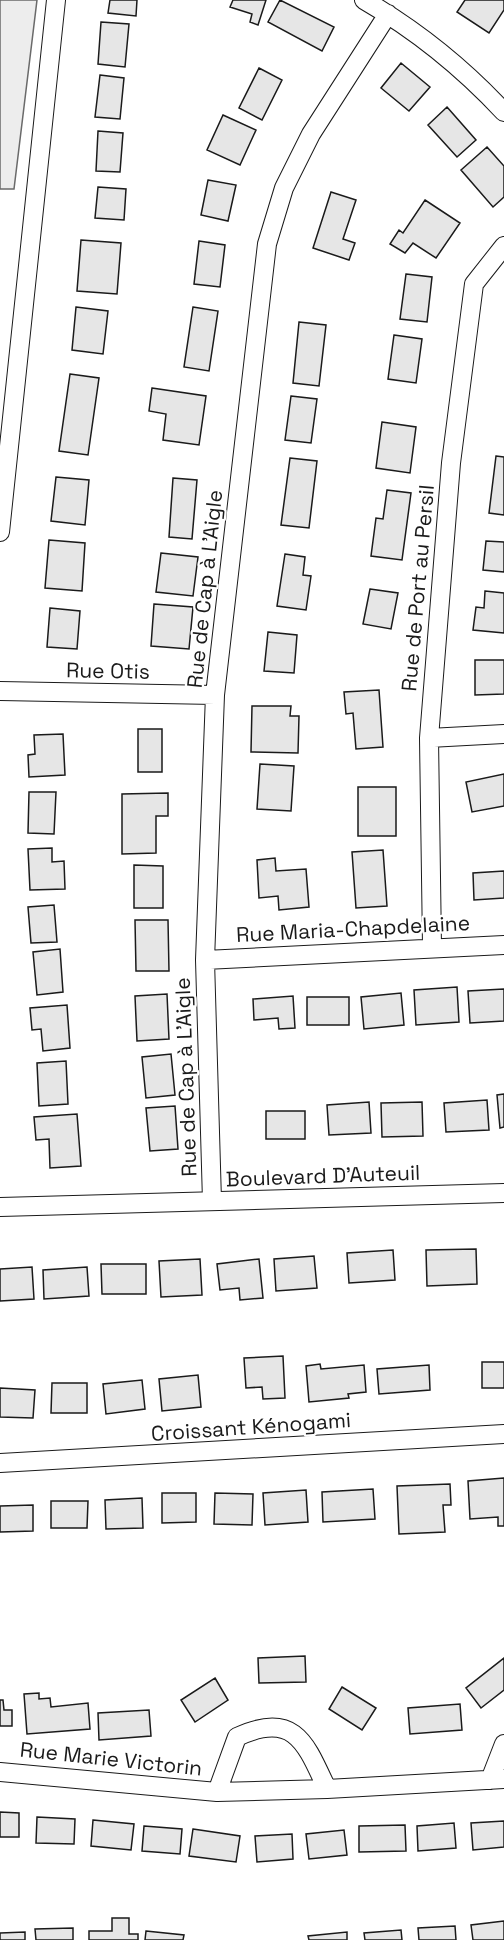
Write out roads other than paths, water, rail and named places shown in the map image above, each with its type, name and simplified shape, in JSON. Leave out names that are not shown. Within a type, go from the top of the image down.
[{"type":"street","points":[[0,532],[56,0]]},
{"type":"street","points":[[364,0],[388,14],[469,74],[504,112]]},
{"type":"street","name":"Rue de Cap à L'Aigle","points":[[212,1201],[205,960],[215,695],[267,244],[284,188],[311,134],[388,14]]},
{"type":"street","name":"Rue de Port au Persil","points":[[432,946],[429,738],[451,464],[474,284],[504,246]]},
{"type":"street","name":"Rue Otis","points":[[0,691],[215,695]]},
{"type":"street","points":[[429,738],[504,734]]},
{"type":"street","name":"Rue Maria-Chapdelaine","points":[[205,960],[432,946],[504,945]]},
{"type":"street","name":"Boulevard D'Auteuil","points":[[0,1207],[504,1193]]},
{"type":"street","name":"Croissant Kénogami","points":[[0,1463],[504,1434]]},
{"type":"street","name":"Rue Marie Victorin","points":[[217,1792],[237,1737],[259,1727],[289,1730],[307,1746],[327,1789]]},
{"type":"street","name":"Rue Marie Victorin","points":[[0,1772],[217,1792],[327,1789],[497,1779],[504,1744]]}]
